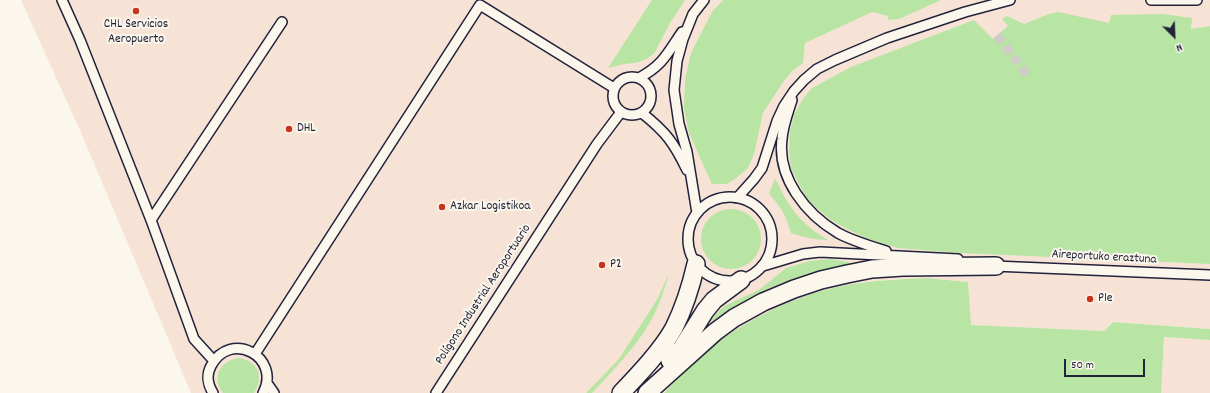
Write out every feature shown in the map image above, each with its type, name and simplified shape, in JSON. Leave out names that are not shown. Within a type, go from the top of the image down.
[{"type":"highway","points":[[621,393],[664,344],[674,328],[690,286],[696,264]]},
{"type":"highway","points":[[647,393],[715,332],[734,318],[763,302],[794,289],[827,278],[872,269],[996,266]]},
{"type":"highway","points":[[642,393],[682,348],[705,311],[714,300],[741,280]]},
{"type":"street","points":[[62,0],[80,40],[151,220],[194,339],[214,361]]},
{"type":"street","points":[[639,78],[650,72],[663,60],[704,0]]},
{"type":"street","points":[[737,198],[762,168],[777,121],[784,106],[794,91],[817,69],[887,38],[965,12],[1010,0]]},
{"type":"street","points":[[1151,0],[1197,0]]},
{"type":"street","points":[[255,354],[480,5],[614,88]]},
{"type":"street","points":[[693,14],[683,39],[677,61],[674,90],[679,124],[687,152],[697,213]]},
{"type":"street","points":[[151,220],[282,22]]},
{"type":"street","points":[[625,78],[639,78],[650,88],[652,94],[651,102],[642,113],[627,115],[616,107],[613,95],[614,88],[618,82],[625,78]]},
{"type":"street","points":[[794,91],[781,140],[782,159],[791,185],[807,208],[823,223],[839,233],[897,255]]},
{"type":"street","name":"Polígono Industrial Aeroportuario","points":[[436,393],[597,144],[621,112]]},
{"type":"street","points":[[642,113],[655,123],[677,149],[692,180]]},
{"type":"street","points":[[763,266],[772,246],[772,235],[770,224],[757,207],[748,201],[737,198],[722,198],[709,203],[697,213],[688,232],[688,244],[691,254],[696,264],[703,271],[711,277],[721,280],[741,280],[753,274],[763,266],[803,254],[820,252],[897,255]]},
{"type":"street","name":"Aireportuko eraztuna","points":[[897,255],[958,259],[981,262],[996,266],[1210,276]]},
{"type":"street","points":[[213,393],[210,388],[208,378],[209,369],[220,354],[238,348],[255,354],[265,367],[267,383],[263,393]]},
{"type":"street","points":[[267,383],[274,393]]},
{"type":"shaded area","points":[[21,0],[1210,0],[1210,329],[1113,322],[1104,331],[970,325],[968,282],[927,278],[895,279],[858,283],[815,293],[678,378],[664,393],[191,393],[82,135]]},
{"type":"shaded area","points":[[1164,337],[1210,340],[1210,393],[1161,393]]},
{"type":"green space","points":[[652,0],[685,0],[670,23],[655,52],[651,56],[635,63],[608,68]]},
{"type":"green space","points":[[723,0],[941,0],[899,19],[888,20],[888,16],[872,12],[805,43],[803,63],[792,71],[783,82],[763,113],[754,154],[748,168],[727,184],[712,184],[689,133],[684,109],[685,80],[691,53],[712,12]]},
{"type":"green space","points":[[1058,12],[1109,23],[1111,15],[1163,14],[1192,18],[1191,29],[1210,26],[1210,264],[960,253],[898,248],[869,239],[851,231],[831,220],[806,198],[791,168],[789,151],[790,132],[794,115],[802,100],[812,88],[851,67],[974,20],[993,39],[1008,26],[1002,19],[1007,16],[1024,24]]},
{"type":"green space","points":[[775,178],[792,209],[797,215],[809,227],[828,240],[809,238],[791,233],[783,212],[769,194]]},
{"type":"green space","points":[[725,209],[737,209],[748,214],[756,222],[761,233],[759,251],[748,264],[737,269],[725,269],[714,264],[706,256],[701,245],[701,233],[706,222],[714,214]]},
{"type":"green space","points":[[831,259],[852,263],[816,271],[783,282],[750,298],[707,324],[724,306],[759,290],[786,268],[810,261]]},
{"type":"green space","points":[[669,273],[660,302],[637,342],[592,393],[586,393],[619,359],[658,298]]},
{"type":"green space","points":[[927,278],[968,282],[971,325],[1104,331],[1113,322],[1210,329],[1210,340],[1164,337],[1161,393],[664,393],[696,360],[724,338],[760,316],[779,307],[819,292],[860,283]]},
{"type":"green space","points":[[238,358],[245,359],[250,362],[257,370],[259,381],[254,393],[223,393],[219,387],[219,371],[226,363]]},
{"type":"tunnel","points":[[997,35],[1027,75]]},
{"type":"place","name":"CHL Servicios Aeropuerto","points":[[136,11]]},
{"type":"place","name":"DHL","points":[[289,129]]},
{"type":"place","name":"Azkar Logistikoa","points":[[442,207]]},
{"type":"place","name":"P2","points":[[602,265]]},
{"type":"place","name":"P1e","points":[[1090,299]]}]
